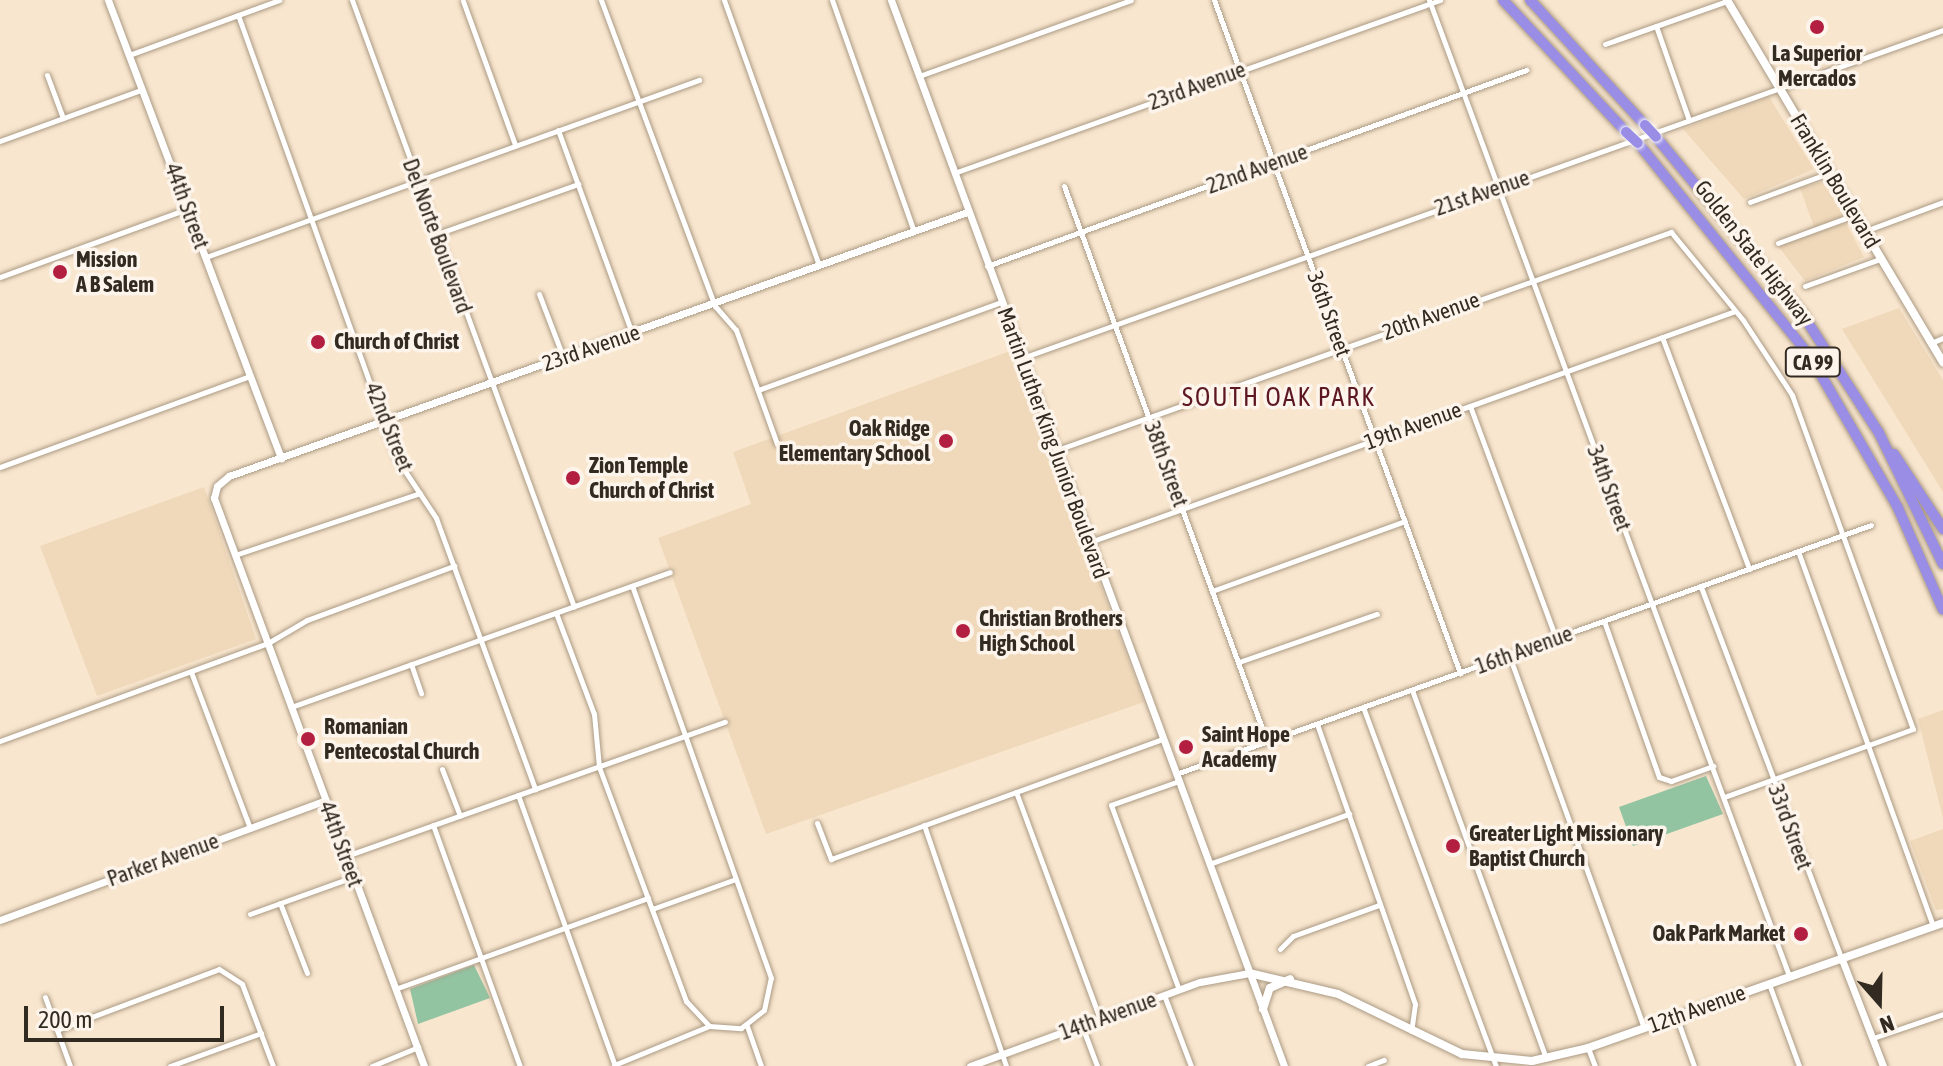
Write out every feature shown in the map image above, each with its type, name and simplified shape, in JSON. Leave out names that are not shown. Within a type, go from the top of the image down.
[{"type":"highway","name":"Golden State Highway","points":[[1503,0],[1638,143],[1810,356],[1904,520],[1943,610]]},
{"type":"highway","name":"Golden State Highway","points":[[1530,0],[1751,246],[1879,433],[1943,564]]},
{"type":"highway","points":[[1879,433],[1943,529]]},
{"type":"main road","name":"Franklin Boulevard","points":[[1727,0],[1943,363]]},
{"type":"main road","name":"12th Avenue","points":[[1249,973],[1290,979],[1361,1003],[1411,1032],[1457,1052],[1495,1063],[1547,1059],[1644,1028],[1932,924],[1943,917]]},
{"type":"main road","name":"12th Avenue","points":[[1932,924],[1943,923]]},
{"type":"main road","points":[[1263,1009],[1270,988],[1290,979]]},
{"type":"street","name":"44th Street","points":[[108,0],[281,458]]},
{"type":"street","points":[[129,55],[279,0]]},
{"type":"street","name":"Del Norte Boulevard","points":[[352,0],[574,607]]},
{"type":"street","points":[[601,0],[715,306],[733,323],[777,444]]},
{"type":"street","points":[[724,0],[820,267]]},
{"type":"street","points":[[832,0],[914,232]]},
{"type":"street","name":"Martin Luther King Junior Boulevard","points":[[891,0],[1284,1066]]},
{"type":"street","points":[[919,76],[1131,0]]},
{"type":"street","name":"36th Street","points":[[1214,0],[1460,673]]},
{"type":"street","name":"23rd Avenue","points":[[953,173],[1440,0]]},
{"type":"street","points":[[1605,44],[1727,0]]},
{"type":"street","points":[[463,1],[515,145]]},
{"type":"street","name":"34th Street","points":[[1430,2],[1789,976]]},
{"type":"street","name":"42nd Street","points":[[238,15],[400,466],[420,493],[454,566],[535,789]]},
{"type":"street","points":[[1656,26],[1689,120]]},
{"type":"street","name":"21st Avenue","points":[[1022,358],[1943,30]]},
{"type":"street","name":"22nd Avenue","points":[[987,266],[1526,70]]},
{"type":"street","points":[[47,75],[63,118]]},
{"type":"street","points":[[206,257],[699,80]]},
{"type":"street","points":[[0,141],[142,89]]},
{"type":"street","points":[[558,130],[632,334]]},
{"type":"street","points":[[1750,202],[1830,173]]},
{"type":"street","points":[[437,234],[578,184]]},
{"type":"street","name":"38th Street","points":[[1064,186],[1267,742]]},
{"type":"street","points":[[1865,232],[1943,202]]},
{"type":"street","points":[[0,277],[188,209]]},
{"type":"street","name":"23rd Avenue","points":[[217,486],[281,458],[715,306],[967,212]]},
{"type":"street","points":[[1778,243],[1855,215]]},
{"type":"street","name":"20th Avenue","points":[[1056,450],[1671,232],[1735,311]]},
{"type":"street","points":[[1805,286],[1881,259]]},
{"type":"street","points":[[539,294],[563,357]]},
{"type":"street","points":[[758,390],[1001,302]]},
{"type":"street","points":[[1724,797],[1913,729],[1792,395],[1735,311]]},
{"type":"street","name":"19th Avenue","points":[[1090,542],[1735,311]]},
{"type":"street","points":[[1662,337],[1749,569]]},
{"type":"street","points":[[1931,343],[1943,338]]},
{"type":"street","points":[[0,467],[251,376]]},
{"type":"street","points":[[1470,406],[1556,639]]},
{"type":"street","name":"44th Street","points":[[217,486],[214,498],[424,1066]]},
{"type":"street","points":[[235,555],[420,493]]},
{"type":"street","points":[[1212,591],[1405,521]]},
{"type":"street","name":"16th Avenue","points":[[1179,990],[1111,805],[1267,742],[1871,525]]},
{"type":"street","points":[[1798,551],[1932,924]]},
{"type":"street","points":[[0,741],[268,643],[307,620],[454,566]]},
{"type":"street","points":[[291,707],[670,572]]},
{"type":"street","points":[[518,795],[614,1066],[709,1026],[747,1026],[764,1010],[772,984],[632,586]]},
{"type":"street","name":"33rd Street","points":[[1701,587],[1883,1066]]},
{"type":"street","points":[[556,613],[594,714],[599,767],[686,1001],[709,1026]]},
{"type":"street","points":[[1238,663],[1377,614]]},
{"type":"street","points":[[1604,621],[1659,777],[1671,781],[1713,766]]},
{"type":"street","points":[[1509,655],[1644,1028]]},
{"type":"street","points":[[411,664],[421,693]]},
{"type":"street","points":[[191,671],[250,828]]},
{"type":"street","points":[[1412,690],[1547,1059]]},
{"type":"street","points":[[1363,707],[1495,1063]]},
{"type":"street","points":[[346,856],[725,722]]},
{"type":"street","points":[[1317,724],[1415,1004],[1411,1032]]},
{"type":"street","points":[[817,823],[831,859],[1163,739]]},
{"type":"street","points":[[442,769],[460,816]]},
{"type":"street","points":[[1016,792],[1100,1019]]},
{"type":"street","name":"Parker Avenue","points":[[0,920],[326,800]]},
{"type":"street","points":[[1209,864],[1349,814]]},
{"type":"street","points":[[433,825],[520,1066]]},
{"type":"street","points":[[924,825],[1006,1066]]},
{"type":"street","points":[[250,914],[353,877]]},
{"type":"street","points":[[652,909],[736,879]]},
{"type":"street","points":[[395,989],[648,898]]},
{"type":"street","points":[[280,903],[307,973]]},
{"type":"street","points":[[1280,949],[1293,936],[1379,905]]},
{"type":"street","points":[[57,1030],[219,969],[242,984],[273,1066]]},
{"type":"street","name":"14th Avenue","points":[[970,1066],[1179,990],[1249,973]]},
{"type":"street","points":[[1768,983],[1799,1066]]},
{"type":"street","points":[[1164,995],[1191,1066]]},
{"type":"street","points":[[45,997],[70,1066]]},
{"type":"street","points":[[1873,1038],[1943,1014]]},
{"type":"street","points":[[1676,1016],[1694,1066]]},
{"type":"street","points":[[1081,1025],[1097,1066]]},
{"type":"street","points":[[747,1026],[761,1066]]},
{"type":"street","points":[[170,1066],[261,1033]]},
{"type":"street","points":[[372,1066],[418,1047]]},
{"type":"street","points":[[1588,1048],[1595,1066]]},
{"type":"street","points":[[1368,1066],[1384,1060]]},
{"type":"shaded area","points":[[1769,97],[1814,169],[1744,199],[1683,129]]},
{"type":"shaded area","points":[[1822,182],[1845,216],[1814,227],[1800,188]]},
{"type":"shaded area","points":[[1846,223],[1864,257],[1805,281],[1778,246]]},
{"type":"shaded area","points":[[1899,308],[1943,380],[1943,492],[1842,329]]},
{"type":"shaded area","points":[[1013,350],[1144,702],[766,834],[658,538],[751,504],[733,452]]},
{"type":"shaded area","points":[[204,487],[256,639],[97,696],[40,546]]},
{"type":"shaded area","points":[[1943,710],[1943,818],[1918,719]]},
{"type":"shaded area","points":[[1943,829],[1943,909],[1936,910],[1910,841]]},
{"type":"green space","points":[[1706,776],[1723,814],[1633,846],[1619,807]]},
{"type":"green space","points":[[474,965],[490,998],[418,1024],[410,989]]},
{"type":"place","name":"La Superior Mercados","points":[[1817,27]]},
{"type":"place","name":"Mission A B Salem","points":[[60,272]]},
{"type":"place","name":"Church of Christ","points":[[318,342]]},
{"type":"place","name":"Oak Ridge Elementary School","points":[[946,441]]},
{"type":"place","name":"Zion Temple Church of Christ","points":[[573,478]]},
{"type":"place","name":"Christian Brothers High School","points":[[963,631]]},
{"type":"place","name":"Romanian Pentecostal Church","points":[[308,739]]},
{"type":"place","name":"Saint Hope Academy","points":[[1186,747]]},
{"type":"place","name":"Greater Light Missionary Baptist Church","points":[[1453,846]]},
{"type":"place","name":"Oak Park Market","points":[[1801,934]]},
{"type":"district","name":"SOUTH OAK PARK","points":[[1279,398]]}]
